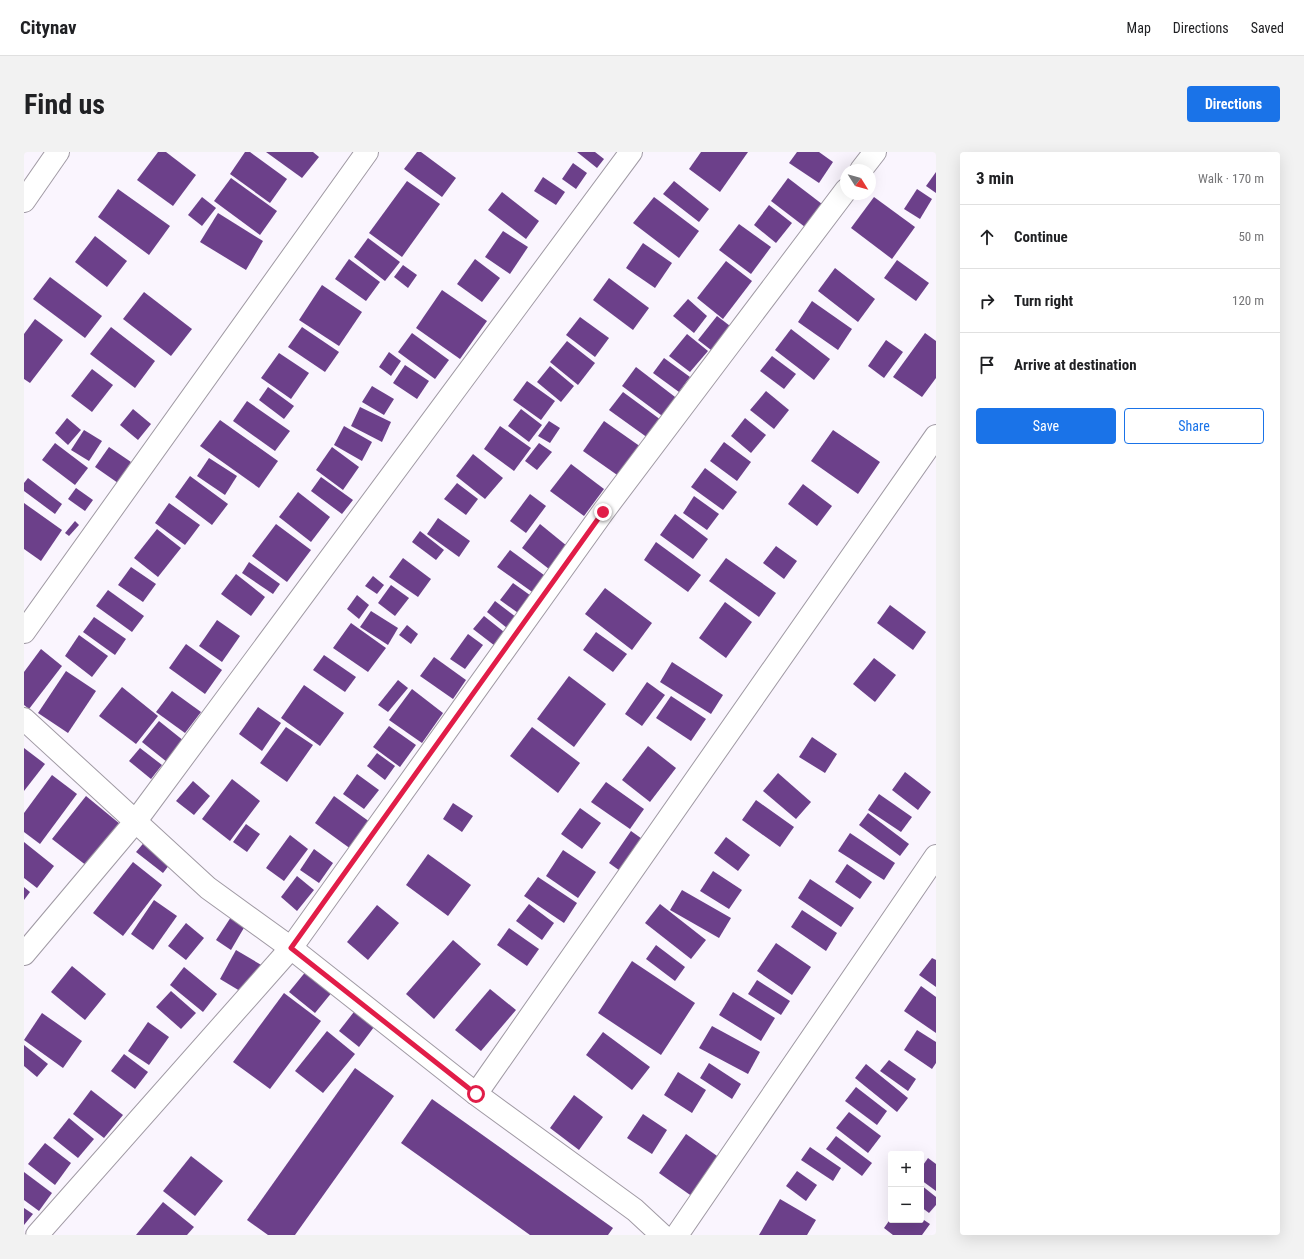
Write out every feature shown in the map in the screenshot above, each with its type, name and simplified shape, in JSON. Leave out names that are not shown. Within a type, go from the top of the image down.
[{"type":"street","points":[[24,201],[58,152]]},
{"type":"street","points":[[24,632],[367,152]]},
{"type":"street","points":[[24,954],[135,822],[631,152]]},
{"type":"street","points":[[866,164],[875,152]]},
{"type":"street","points":[[37,1235],[291,948],[603,512],[840,198]]},
{"type":"street","points":[[476,1094],[936,436]]},
{"type":"street","points":[[24,719],[208,888],[291,948],[476,1094],[635,1210],[662,1235]]},
{"type":"street","points":[[677,1235],[936,856]]},
{"type":"building","points":[[158,152],[166,152],[196,175],[173,206],[137,180]]},
{"type":"building","points":[[245,152],[250,152],[287,179],[270,203],[230,174]]},
{"type":"building","points":[[266,152],[313,152],[319,157],[302,178]]},
{"type":"building","points":[[417,152],[421,152],[456,178],[442,197],[404,169]]},
{"type":"building","points":[[577,152],[595,152],[604,159],[597,168]]},
{"type":"building","points":[[701,152],[748,152],[720,192],[689,169]]},
{"type":"building","points":[[797,152],[819,152],[833,162],[819,183],[789,163]]},
{"type":"building","points":[[573,163],[587,173],[576,189],[562,179]]},
{"type":"building","points":[[936,172],[936,193],[926,186]]},
{"type":"building","points":[[543,177],[565,192],[556,205],[534,191]]},
{"type":"building","points":[[231,178],[277,211],[260,235],[214,201]]},
{"type":"building","points":[[788,178],[822,204],[805,227],[771,201]]},
{"type":"building","points":[[407,181],[440,204],[402,257],[369,233]]},
{"type":"building","points":[[674,181],[709,209],[699,222],[663,194]]},
{"type":"building","points":[[118,189],[170,226],[149,255],[98,217]]},
{"type":"building","points":[[917,189],[932,199],[920,219],[904,209]]},
{"type":"building","points":[[502,192],[539,221],[526,239],[488,210]]},
{"type":"building","points":[[202,197],[216,208],[202,226],[188,215]]},
{"type":"building","points":[[654,197],[699,231],[679,258],[633,223]]},
{"type":"building","points":[[876,198],[915,227],[892,259],[851,228],[872,200],[876,200]]},
{"type":"building","points":[[769,205],[792,223],[776,243],[754,225]]},
{"type":"building","points":[[218,213],[263,241],[246,270],[200,242]]},
{"type":"building","points":[[739,224],[771,247],[751,274],[719,250]]},
{"type":"building","points":[[503,231],[528,247],[510,274],[485,257]]},
{"type":"building","points":[[95,236],[127,261],[107,287],[75,262]]},
{"type":"building","points":[[368,238],[400,262],[385,281],[354,257]]},
{"type":"building","points":[[643,243],[672,263],[655,288],[626,268]]},
{"type":"building","points":[[349,259],[380,282],[366,301],[335,279]]},
{"type":"building","points":[[475,259],[500,278],[482,302],[457,284]]},
{"type":"building","points":[[897,260],[929,283],[916,301],[884,278]]},
{"type":"building","points":[[726,261],[752,281],[723,319],[697,298]]},
{"type":"building","points":[[403,265],[417,275],[408,288],[394,277]]},
{"type":"building","points":[[835,268],[875,299],[858,322],[818,291]]},
{"type":"building","points":[[50,277],[102,316],[85,338],[33,299]]},
{"type":"building","points":[[609,278],[649,308],[633,330],[593,300]]},
{"type":"building","points":[[322,285],[362,312],[339,346],[299,320]]},
{"type":"building","points":[[442,290],[487,321],[460,359],[416,328]]},
{"type":"building","points":[[144,292],[192,329],[171,356],[123,319]]},
{"type":"building","points":[[688,299],[707,316],[694,333],[673,316]]},
{"type":"building","points":[[812,301],[852,329],[838,350],[798,322]]},
{"type":"building","points":[[717,316],[734,329],[715,353],[698,340]]},
{"type":"building","points":[[580,317],[609,338],[595,357],[566,335]]},
{"type":"building","points":[[35,319],[63,340],[30,383],[24,379],[24,334]]},
{"type":"building","points":[[111,327],[155,361],[135,388],[90,354]]},
{"type":"building","points":[[302,327],[339,352],[325,372],[288,347]]},
{"type":"building","points":[[791,329],[830,359],[814,380],[775,350]]},
{"type":"building","points":[[412,333],[449,360],[435,379],[398,352]]},
{"type":"building","points":[[925,333],[936,341],[936,378],[922,397],[893,377]]},
{"type":"building","points":[[687,334],[708,351],[690,372],[669,356]]},
{"type":"building","points":[[886,340],[903,352],[884,378],[868,366]]},
{"type":"building","points":[[567,341],[595,363],[578,385],[550,362]]},
{"type":"building","points":[[389,352],[401,361],[391,376],[379,367]]},
{"type":"building","points":[[279,353],[309,373],[291,399],[261,378]]},
{"type":"building","points":[[772,356],[796,374],[784,389],[760,371]]},
{"type":"building","points":[[664,358],[690,377],[679,392],[653,373]]},
{"type":"building","points":[[405,365],[429,381],[417,399],[393,383]]},
{"type":"building","points":[[550,366],[574,386],[561,402],[537,382]]},
{"type":"building","points":[[636,367],[679,400],[665,418],[622,386]]},
{"type":"building","points":[[92,369],[113,385],[92,412],[71,396]]},
{"type":"building","points":[[527,381],[555,401],[541,420],[513,400]]},
{"type":"building","points":[[372,386],[394,399],[384,415],[362,402]]},
{"type":"building","points":[[268,387],[294,406],[284,419],[259,400]]},
{"type":"building","points":[[766,391],[789,410],[774,429],[750,410]]},
{"type":"building","points":[[623,392],[661,420],[648,438],[609,410]]},
{"type":"building","points":[[247,401],[290,431],[275,451],[233,421]]},
{"type":"building","points":[[360,407],[391,422],[382,442],[351,426]]},
{"type":"building","points":[[133,409],[151,424],[138,440],[120,425]]},
{"type":"building","points":[[521,409],[542,425],[529,442],[508,426]]},
{"type":"building","points":[[67,418],[81,430],[68,445],[55,433]]},
{"type":"building","points":[[745,418],[766,435],[751,453],[731,436]]},
{"type":"building","points":[[220,420],[278,461],[259,488],[200,446]]},
{"type":"building","points":[[549,421],[560,428],[550,443],[538,436]]},
{"type":"building","points":[[604,421],[641,447],[620,477],[583,451]]},
{"type":"building","points":[[344,426],[372,442],[362,461],[334,445]]},
{"type":"building","points":[[500,426],[531,448],[514,471],[484,449]]},
{"type":"building","points":[[84,430],[102,441],[89,461],[71,450]]},
{"type":"building","points":[[833,430],[880,462],[858,494],[811,461]]},
{"type":"building","points":[[724,442],[751,462],[737,481],[710,461]]},
{"type":"building","points":[[55,443],[88,468],[75,485],[42,460]]},
{"type":"building","points":[[539,443],[552,452],[537,470],[525,461]]},
{"type":"building","points":[[109,447],[131,462],[118,483],[95,467]]},
{"type":"building","points":[[332,447],[359,467],[343,490],[316,470]]},
{"type":"building","points":[[473,454],[503,478],[485,499],[456,476]]},
{"type":"building","points":[[209,458],[237,476],[225,495],[197,476]]},
{"type":"building","points":[[571,464],[604,489],[584,516],[550,491]]},
{"type":"building","points":[[705,468],[737,492],[723,510],[691,487]]},
{"type":"building","points":[[190,476],[228,504],[212,525],[175,497]]},
{"type":"building","points":[[321,477],[353,500],[342,514],[311,491]]},
{"type":"building","points":[[28,478],[62,504],[55,514],[24,491],[24,483]]},
{"type":"building","points":[[457,483],[478,499],[466,515],[444,499]]},
{"type":"building","points":[[803,484],[832,506],[817,526],[788,504]]},
{"type":"building","points":[[76,488],[93,500],[85,511],[68,499]]},
{"type":"building","points":[[298,492],[330,517],[311,542],[279,517]]},
{"type":"building","points":[[530,494],[546,506],[526,533],[510,521]]},
{"type":"building","points":[[694,496],[719,514],[707,530],[683,513]]},
{"type":"building","points":[[24,503],[62,530],[41,561],[24,549]]},
{"type":"building","points":[[169,503],[200,525],[185,545],[155,523]]},
{"type":"building","points":[[675,514],[708,539],[693,559],[660,535]]},
{"type":"building","points":[[438,518],[470,541],[459,557],[427,534]]},
{"type":"building","points":[[75,521],[79,525],[69,536],[65,533]]},
{"type":"building","points":[[276,524],[311,550],[287,582],[252,556]]},
{"type":"building","points":[[540,524],[567,546],[549,569],[522,548]]},
{"type":"building","points":[[157,529],[181,548],[158,577],[134,558]]},
{"type":"building","points":[[420,531],[444,550],[436,560],[412,542]]},
{"type":"building","points":[[656,542],[701,575],[688,592],[644,560]]},
{"type":"building","points":[[776,546],[797,561],[784,579],[763,563]]},
{"type":"building","points":[[510,550],[548,578],[535,594],[497,567]]},
{"type":"building","points":[[403,558],[431,579],[418,597],[389,577]]},
{"type":"building","points":[[726,558],[776,593],[759,617],[709,581]]},
{"type":"building","points":[[249,562],[280,584],[273,594],[242,573]]},
{"type":"building","points":[[131,567],[156,584],[143,602],[118,585]]},
{"type":"building","points":[[236,574],[265,597],[251,616],[221,594]]},
{"type":"building","points":[[373,576],[384,585],[377,594],[365,586]]},
{"type":"building","points":[[513,583],[534,598],[521,615],[500,600]]},
{"type":"building","points":[[391,585],[409,598],[395,616],[378,603]]},
{"type":"building","points":[[605,588],[652,623],[632,650],[585,614]]},
{"type":"building","points":[[108,590],[144,616],[132,632],[96,606]]},
{"type":"building","points":[[357,595],[369,605],[359,619],[347,609]]},
{"type":"building","points":[[495,601],[516,617],[507,628],[487,612]]},
{"type":"building","points":[[725,602],[752,622],[726,658],[699,638]]},
{"type":"building","points":[[890,605],[926,632],[913,650],[877,623]]},
{"type":"building","points":[[371,611],[398,628],[388,645],[360,627]]},
{"type":"building","points":[[484,616],[509,636],[499,649],[473,629]]},
{"type":"building","points":[[94,617],[126,639],[115,655],[83,632]]},
{"type":"building","points":[[217,620],[240,636],[222,662],[199,646]]},
{"type":"building","points":[[351,623],[386,648],[368,672],[333,648]]},
{"type":"building","points":[[407,625],[418,634],[411,644],[399,635]]},
{"type":"building","points":[[596,632],[627,654],[613,672],[583,650]]},
{"type":"building","points":[[468,634],[483,645],[465,669],[450,659]]},
{"type":"building","points":[[79,635],[108,656],[92,677],[65,656]]},
{"type":"building","points":[[186,644],[222,670],[205,694],[169,668]]},
{"type":"building","points":[[41,649],[62,666],[29,709],[24,705],[24,672]]},
{"type":"building","points":[[324,655],[356,677],[345,692],[313,670]]},
{"type":"building","points":[[434,657],[466,680],[453,699],[420,676]]},
{"type":"building","points":[[874,658],[896,675],[875,702],[853,684]]},
{"type":"building","points":[[672,662],[723,695],[711,714],[660,682]]},
{"type":"building","points":[[66,671],[96,691],[68,733],[38,713]]},
{"type":"building","points":[[569,676],[606,704],[574,747],[537,719]]},
{"type":"building","points":[[398,680],[408,688],[388,712],[378,705]]},
{"type":"building","points":[[647,682],[665,695],[642,726],[625,714]]},
{"type":"building","points":[[304,685],[344,713],[320,746],[281,718]]},
{"type":"building","points":[[122,687],[158,716],[136,744],[99,716]]},
{"type":"building","points":[[412,689],[443,713],[422,743],[389,720]]},
{"type":"building","points":[[172,691],[201,712],[185,733],[156,712]]},
{"type":"building","points":[[671,696],[706,719],[691,741],[656,718]]},
{"type":"building","points":[[258,707],[281,723],[262,751],[239,734]]},
{"type":"building","points":[[159,721],[184,741],[167,762],[142,742]]},
{"type":"building","points":[[389,726],[416,745],[400,767],[373,747]]},
{"type":"building","points":[[286,727],[313,745],[287,782],[260,763]]},
{"type":"building","points":[[532,727],[580,763],[558,793],[510,756]]},
{"type":"building","points":[[812,737],[837,754],[825,773],[799,757]]},
{"type":"building","points":[[648,746],[676,768],[650,802],[622,780]]},
{"type":"building","points":[[24,748],[45,764],[24,791]]},
{"type":"building","points":[[140,748],[162,765],[151,779],[129,761]]},
{"type":"building","points":[[377,753],[395,766],[385,780],[367,766]]},
{"type":"building","points":[[905,772],[931,792],[918,810],[892,790]]},
{"type":"building","points":[[778,773],[811,802],[796,819],[763,791]]},
{"type":"building","points":[[357,774],[379,790],[364,809],[343,794]]},
{"type":"building","points":[[52,775],[77,794],[40,844],[24,832],[24,813]]},
{"type":"building","points":[[232,779],[260,801],[230,841],[202,819]]},
{"type":"building","points":[[193,781],[210,796],[194,815],[176,801]]},
{"type":"building","points":[[606,782],[644,809],[630,829],[591,802]]},
{"type":"building","points":[[879,794],[912,817],[901,832],[868,810]]},
{"type":"building","points":[[86,796],[120,824],[87,866],[52,839]]},
{"type":"building","points":[[334,796],[374,825],[355,852],[315,823]]},
{"type":"building","points":[[756,800],[794,827],[780,847],[742,820]]},
{"type":"building","points":[[453,803],[473,816],[462,832],[443,819]]},
{"type":"building","points":[[580,808],[601,823],[582,849],[561,834]]},
{"type":"building","points":[[868,813],[909,844],[900,856],[859,825]]},
{"type":"building","points":[[246,824],[260,834],[247,852],[233,842]]},
{"type":"building","points":[[631,831],[645,841],[623,873],[609,863]]},
{"type":"building","points":[[850,833],[895,863],[884,880],[838,851]]},
{"type":"building","points":[[290,835],[308,849],[284,881],[266,868]]},
{"type":"building","points":[[726,837],[750,855],[738,871],[714,853]]},
{"type":"building","points":[[147,839],[173,860],[163,873],[136,852]]},
{"type":"building","points":[[24,842],[54,866],[37,888],[24,878]]},
{"type":"building","points":[[314,849],[333,863],[319,883],[300,870]]},
{"type":"building","points":[[563,850],[596,872],[578,898],[546,876]]},
{"type":"building","points":[[428,854],[471,885],[448,916],[406,885]]},
{"type":"building","points":[[133,862],[162,885],[123,936],[93,913]]},
{"type":"building","points":[[847,864],[872,882],[860,899],[835,882]]},
{"type":"building","points":[[713,871],[742,890],[729,909],[700,891]]},
{"type":"building","points":[[297,876],[314,890],[297,911],[281,897]]},
{"type":"building","points":[[538,877],[577,903],[564,923],[524,896]]},
{"type":"building","points":[[810,879],[854,908],[841,927],[798,898]]},
{"type":"building","points":[[24,887],[30,892],[24,900]]},
{"type":"building","points":[[682,890],[731,918],[719,938],[670,910]]},
{"type":"building","points":[[154,900],[177,916],[153,950],[131,934]]},
{"type":"building","points":[[529,904],[554,923],[542,940],[516,921]]},
{"type":"building","points":[[660,904],[706,940],[691,959],[645,923]]},
{"type":"building","points":[[377,905],[399,923],[368,960],[347,942]]},
{"type":"building","points":[[802,910],[837,933],[826,951],[791,927]]},
{"type":"building","points":[[231,917],[245,926],[231,950],[216,940]]},
{"type":"building","points":[[186,923],[204,938],[186,960],[168,946]]},
{"type":"building","points":[[509,928],[539,949],[527,966],[497,945]]},
{"type":"building","points":[[453,940],[481,964],[434,1019],[406,994]]},
{"type":"building","points":[[776,943],[811,967],[792,995],[757,971]]},
{"type":"building","points":[[656,945],[685,967],[675,981],[646,959]]},
{"type":"building","points":[[236,950],[263,966],[245,994],[220,979]]},
{"type":"building","points":[[932,958],[936,960],[936,987],[919,975]]},
{"type":"building","points":[[632,961],[695,1003],[661,1055],[598,1013]]},
{"type":"building","points":[[72,966],[106,994],[85,1020],[51,992]]},
{"type":"building","points":[[184,967],[217,994],[203,1012],[170,985]]},
{"type":"building","points":[[307,970],[333,991],[315,1013],[289,992]]},
{"type":"building","points":[[757,980],[790,1001],[781,1015],[748,994]]},
{"type":"building","points":[[921,986],[936,997],[936,1033],[904,1011]]},
{"type":"building","points":[[490,989],[516,1010],[481,1051],[455,1030]]},
{"type":"building","points":[[171,991],[196,1013],[181,1029],[156,1007]]},
{"type":"building","points":[[733,992],[775,1018],[761,1041],[719,1015]]},
{"type":"building","points":[[284,993],[321,1021],[270,1089],[233,1062]]},
{"type":"building","points":[[357,1008],[377,1023],[359,1047],[339,1031]]},
{"type":"building","points":[[42,1013],[82,1041],[63,1068],[24,1040]]},
{"type":"building","points":[[148,1022],[169,1037],[149,1065],[128,1051]]},
{"type":"building","points":[[712,1026],[760,1052],[748,1074],[699,1048]]},
{"type":"building","points":[[917,1030],[936,1042],[936,1063],[932,1069],[904,1050]]},
{"type":"building","points":[[327,1031],[355,1054],[323,1093],[295,1071]]},
{"type":"building","points":[[603,1032],[650,1067],[632,1090],[586,1055]]},
{"type":"building","points":[[24,1045],[48,1064],[37,1077],[24,1066]]},
{"type":"building","points":[[124,1054],[148,1072],[135,1089],[111,1071]]},
{"type":"building","points":[[889,1060],[916,1079],[908,1091],[880,1071]]},
{"type":"building","points":[[709,1063],[741,1084],[732,1099],[700,1078]]},
{"type":"building","points":[[866,1064],[908,1098],[897,1112],[855,1078]]},
{"type":"building","points":[[355,1068],[394,1096],[295,1235],[268,1235],[247,1220]]},
{"type":"building","points":[[678,1072],[706,1090],[692,1113],[664,1095]]},
{"type":"building","points":[[856,1087],[887,1111],[877,1125],[845,1101]]},
{"type":"building","points":[[91,1090],[123,1115],[104,1138],[73,1114]]},
{"type":"building","points":[[574,1095],[603,1117],[579,1150],[550,1128]]},
{"type":"building","points":[[432,1099],[613,1228],[608,1235],[530,1235],[401,1143]]},
{"type":"building","points":[[849,1112],[881,1136],[868,1153],[836,1128]]},
{"type":"building","points":[[643,1114],[667,1130],[652,1154],[627,1138]]},
{"type":"building","points":[[69,1118],[94,1139],[78,1158],[53,1138]]},
{"type":"building","points":[[686,1134],[720,1158],[693,1197],[659,1173]]},
{"type":"building","points":[[836,1136],[872,1163],[862,1176],[826,1149]]},
{"type":"building","points":[[45,1143],[71,1163],[55,1185],[28,1164]]},
{"type":"building","points":[[810,1147],[841,1168],[833,1181],[801,1160]]},
{"type":"building","points":[[191,1156],[223,1181],[195,1216],[163,1191]]},
{"type":"building","points":[[928,1158],[936,1164],[936,1191],[924,1182],[924,1164]]},
{"type":"building","points":[[797,1171],[817,1185],[806,1201],[786,1186]]},
{"type":"building","points":[[24,1172],[52,1193],[39,1211],[24,1200]]},
{"type":"building","points":[[924,1187],[936,1197],[936,1205],[929,1213],[924,1209]]},
{"type":"building","points":[[780,1199],[816,1220],[807,1235],[759,1235]]},
{"type":"building","points":[[163,1202],[194,1227],[187,1235],[136,1235]]},
{"type":"building","points":[[24,1208],[33,1214],[24,1225]]},
{"type":"building","points":[[924,1220],[930,1224],[922,1235],[893,1235],[884,1228],[888,1222],[924,1223]]},
{"type":"route","points":[[476,1094],[291,948],[603,512]]}]
